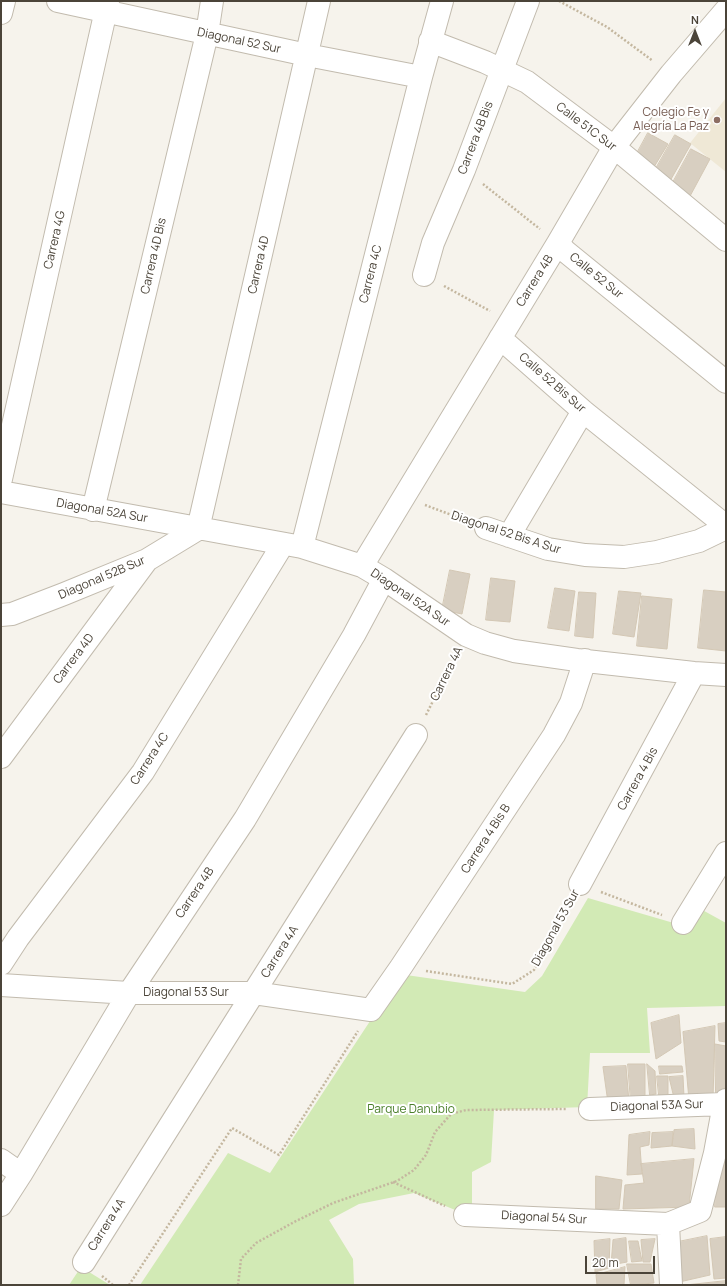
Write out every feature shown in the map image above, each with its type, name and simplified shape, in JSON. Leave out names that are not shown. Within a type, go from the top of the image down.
[{"type":"street","points":[[1,13],[4,1]]},
{"type":"street","name":"Diagonal 52 Sur","points":[[58,1],[107,6],[207,34],[420,77]]},
{"type":"street","name":"Carrera 4D Bis","points":[[93,510],[207,34],[212,1]]},
{"type":"street","name":"Carrera 4D","points":[[198,529],[319,1]]},
{"type":"street","name":"Carrera 4C","points":[[1,964],[18,938],[143,772],[293,545],[442,1]]},
{"type":"street","name":"Carrera 4B Bis","points":[[424,275],[433,243],[464,170],[528,1]]},
{"type":"street","name":"Carrera 4G","points":[[1,479],[107,6]]},
{"type":"street","name":"Carrera 4B","points":[[362,566],[558,243],[614,147],[671,74],[726,10]]},
{"type":"street","name":"Calle 51C Sur","points":[[430,41],[485,62],[527,82],[614,147],[726,240]]},
{"type":"street","name":"Calle 52 Sur","points":[[558,243],[565,251],[726,382]]},
{"type":"street","name":"Calle 52 Bis Sur","points":[[500,338],[583,411],[726,527]]},
{"type":"street","points":[[509,536],[583,411]]},
{"type":"street","name":"Diagonal 52A Sur","points":[[1,492],[93,510],[293,545],[362,566],[384,579],[466,635],[486,643],[514,651],[694,673],[726,675]]},
{"type":"street","name":"Diagonal 52 Bis A Sur","points":[[486,528],[548,549],[585,555],[624,557],[657,552],[699,541],[726,527]]},
{"type":"street","name":"Diagonal 52B Sur","points":[[1,616],[12,614],[148,560],[198,529]]},
{"type":"street","name":"Carrera 4D","points":[[1,758],[148,560]]},
{"type":"street","name":"Carrera 4B","points":[[1,1205],[129,993],[246,819],[354,635],[384,579]]},
{"type":"street","name":"Carrera 4 Bis B","points":[[371,1010],[402,967],[554,735],[571,703],[585,660]]},
{"type":"street","name":"Carrera 4 Bis","points":[[580,884],[694,673]]},
{"type":"street","name":"Carrera 4A","points":[[84,1262],[416,735]]},
{"type":"street","points":[[683,923],[726,853]]},
{"type":"street","name":"Diagonal 53 Sur","points":[[1,985],[129,993],[254,993],[371,1010]]},
{"type":"street","name":"Diagonal 53A Sur","points":[[590,1108],[725,1102]]},
{"type":"street","name":"Diagonal 54 Sur","points":[[465,1215],[668,1224],[700,1211],[715,1154],[725,1102]]},
{"type":"street","points":[[1,1160],[21,1174]]},
{"type":"street","points":[[668,1224],[671,1285]]},
{"type":"path","points":[[559,1],[607,27],[631,45]]},
{"type":"path","name":"Calle 52 Sur","points":[[464,170],[558,243]]},
{"type":"path","points":[[424,275],[492,312],[500,338]]},
{"type":"path","name":"Diagonal 52 Bis A Sur","points":[[403,497],[486,528]]},
{"type":"path","name":"Carrera 4A","points":[[416,735],[466,635]]},
{"type":"path","name":"Diagonal 53 Sur","points":[[402,967],[512,984],[534,970],[580,884],[683,923]]},
{"type":"path","points":[[129,1285],[232,1128],[279,1155],[371,1010]]},
{"type":"path","points":[[238,1285],[241,1259],[256,1243],[296,1220],[333,1203],[392,1182],[414,1170],[426,1155],[435,1132],[451,1114],[466,1110],[590,1108]]},
{"type":"path","points":[[392,1182],[465,1215]]},
{"type":"shaded area","name":"Colegio Fe y Alegría La Paz","points":[[726,98],[726,172],[690,143]]},
{"type":"green space","name":"Parque Danubio","points":[[588,898],[684,926],[697,907],[726,923],[726,1006],[647,1008],[650,1053],[590,1053],[587,1107],[494,1110],[491,1162],[472,1172],[472,1213],[460,1212],[414,1193],[359,1204],[329,1220],[353,1259],[354,1285],[140,1285],[228,1153],[270,1173],[376,1012],[406,975],[525,992],[542,976]]},
{"type":"green space","points":[[81,1267],[110,1285],[69,1285]]},
{"type":"building","points":[[648,133],[668,144],[654,167],[635,157]]},
{"type":"building","points":[[675,135],[691,144],[670,181],[654,172]]},
{"type":"building","points":[[691,149],[710,159],[689,198],[670,188]]},
{"type":"building","points":[[450,570],[470,574],[462,614],[442,610]]},
{"type":"building","points":[[491,578],[515,581],[510,622],[486,620]]},
{"type":"building","points":[[555,588],[575,591],[569,631],[548,628]]},
{"type":"building","points":[[704,590],[726,592],[726,651],[698,648]]},
{"type":"building","points":[[619,591],[641,593],[634,637],[613,634]]},
{"type":"building","points":[[579,592],[596,593],[593,638],[575,636]]},
{"type":"building","points":[[642,596],[672,599],[667,649],[637,646]]},
{"type":"building","points":[[679,1015],[681,1043],[656,1059],[651,1023]]},
{"type":"building","points":[[726,1023],[726,1042],[719,1041],[718,1024]]},
{"type":"building","points":[[715,1026],[713,1100],[689,1100],[683,1032]]},
{"type":"building","points":[[715,1044],[726,1046],[726,1086],[723,1093],[716,1099]]},
{"type":"building","points":[[628,1064],[645,1064],[645,1102],[631,1102]]},
{"type":"building","points":[[647,1064],[655,1071],[656,1094],[650,1095]]},
{"type":"building","points":[[626,1066],[629,1102],[608,1103],[603,1067]]},
{"type":"building","points":[[659,1066],[682,1066],[683,1072],[660,1074]]},
{"type":"building","points":[[657,1076],[668,1076],[668,1095],[659,1095]]},
{"type":"building","points":[[683,1076],[684,1097],[674,1098],[669,1077]]},
{"type":"building","points":[[694,1129],[695,1149],[672,1146],[674,1130]]},
{"type":"building","points":[[650,1132],[649,1145],[640,1147],[642,1174],[627,1175],[629,1135]]},
{"type":"building","points":[[673,1132],[672,1146],[651,1148],[652,1133]]},
{"type":"building","points":[[718,1151],[726,1153],[726,1207],[715,1207]]},
{"type":"building","points":[[694,1159],[689,1207],[623,1209],[625,1185],[644,1183],[641,1164]]},
{"type":"building","points":[[596,1176],[622,1180],[619,1209],[596,1209]]},
{"type":"building","points":[[707,1236],[710,1275],[675,1283],[673,1243]]},
{"type":"building","points":[[726,1237],[726,1278],[714,1279],[710,1239]]},
{"type":"building","points":[[626,1238],[627,1262],[611,1265],[613,1240]]},
{"type":"building","points":[[610,1239],[609,1268],[595,1272],[594,1241]]},
{"type":"building","points":[[655,1239],[650,1262],[643,1262],[641,1240]]},
{"type":"building","points":[[629,1241],[638,1241],[642,1261],[632,1262]]},
{"type":"building","points":[[627,1264],[651,1264],[654,1283],[631,1285]]},
{"type":"building","points":[[625,1267],[624,1285],[597,1285],[596,1275]]},
{"type":"building","points":[[726,1281],[726,1285],[686,1285]]},
{"type":"place","name":"Colegio Fe y Alegría La Paz","points":[[717,120]]}]
